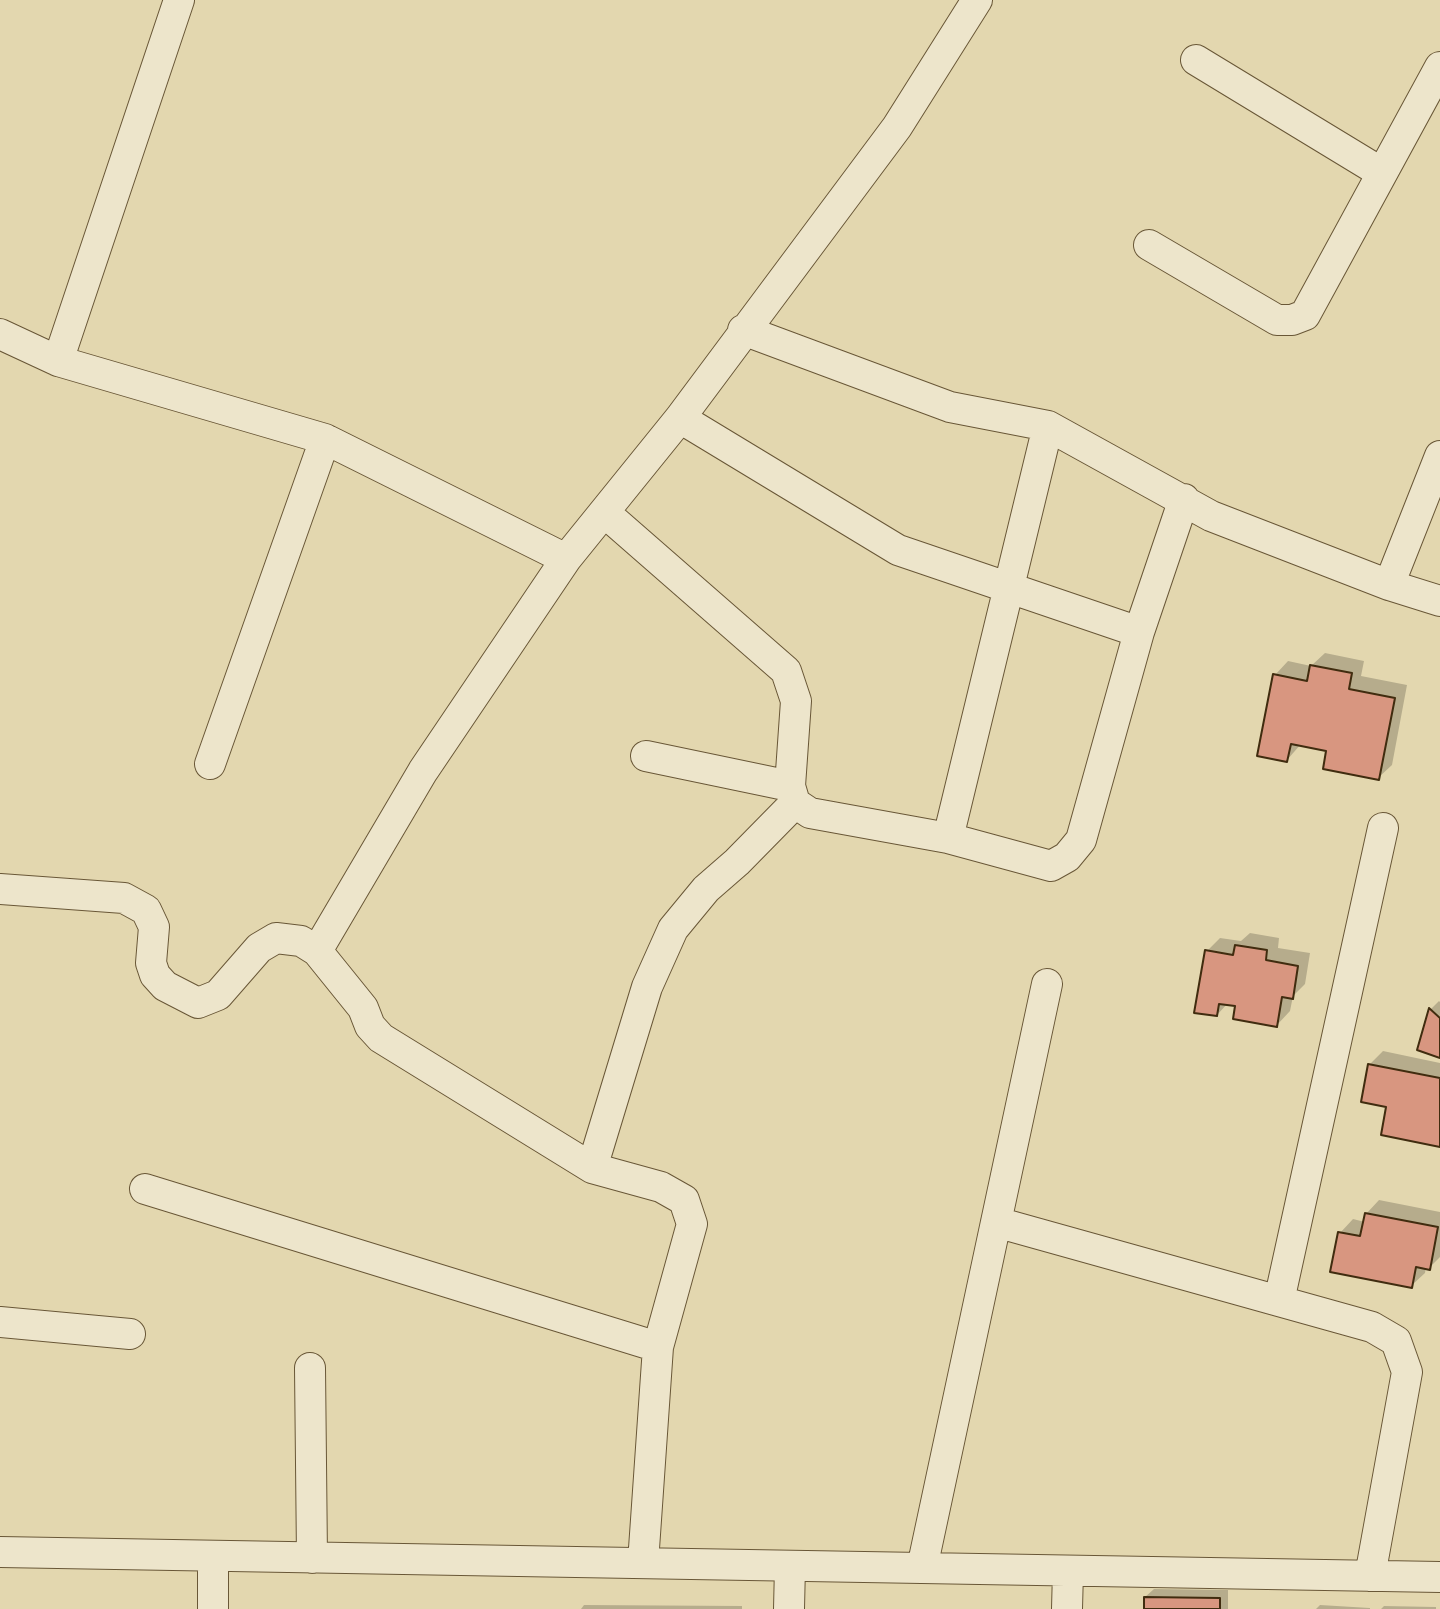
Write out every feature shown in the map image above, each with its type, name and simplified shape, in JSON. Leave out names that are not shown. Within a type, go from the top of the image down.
[{"type":"street","points":[[58,361],[179,0]]},
{"type":"street","points":[[317,951],[423,771],[566,559],[680,418],[743,330],[897,127],[977,0]]},
{"type":"street","points":[[1196,60],[1382,173]]},
{"type":"street","points":[[1149,245],[1277,320],[1292,320],[1305,315],[1440,67]]},
{"type":"street","points":[[743,330],[950,407],[1048,426],[1223,521],[1389,585],[1440,601]]},
{"type":"street","points":[[0,334],[58,361],[325,439],[566,559]]},
{"type":"street","points":[[680,418],[898,550],[1008,585],[1139,632]]},
{"type":"street","points":[[948,838],[1048,426]]},
{"type":"street","points":[[210,764],[325,439]]},
{"type":"street","points":[[1389,585],[1440,456]]},
{"type":"street","points":[[646,756],[793,794],[810,813],[948,838],[1051,866],[1067,858],[1081,840],[1139,632],[1184,499]]},
{"type":"street","points":[[592,1168],[647,986],[673,929],[706,889],[737,862],[793,794],[796,701],[786,671],[604,512]]},
{"type":"street","points":[[1279,1301],[1383,828]]},
{"type":"street","points":[[0,889],[124,898],[146,910],[154,927],[151,963],[155,975],[165,986],[198,1003],[218,995],[259,948],[276,938],[301,941],[317,951],[363,1008],[370,1026],[381,1038],[592,1168],[662,1187],[684,1200],[692,1224],[658,1348],[643,1563]]},
{"type":"street","points":[[922,1568],[1047,984]]},
{"type":"street","points":[[145,1189],[658,1348]]},
{"type":"street","points":[[996,1222],[1279,1301],[1380,1331],[1396,1340],[1407,1372],[1370,1576]]},
{"type":"street","points":[[0,1321],[130,1334]]},
{"type":"street","points":[[310,1368],[312,1558]]},
{"type":"street","points":[[0,1552],[213,1558],[1440,1577]]},
{"type":"street","points":[[212,1609],[213,1558]]},
{"type":"street","points":[[789,1609],[790,1566]]},
{"type":"street","points":[[1067,1609],[1068,1571]]},
{"type":"building","points":[[1310,665],[1352,673],[1349,689],[1395,698],[1379,780],[1323,769],[1326,751],[1291,744],[1287,762],[1257,756],[1273,674],[1307,681]]},
{"type":"building","points":[[1235,945],[1267,950],[1266,960],[1298,966],[1293,999],[1282,997],[1277,1027],[1233,1019],[1235,1006],[1219,1004],[1217,1016],[1194,1013],[1205,950],[1233,955]]},
{"type":"building","points":[[1429,1008],[1440,1018],[1440,1058],[1417,1050]]},
{"type":"building","points":[[1368,1064],[1440,1078],[1440,1147],[1381,1135],[1386,1107],[1361,1102]]},
{"type":"building","points":[[1365,1213],[1438,1227],[1430,1270],[1416,1267],[1412,1288],[1330,1272],[1338,1232],[1360,1236]]},
{"type":"building","points":[[1144,1597],[1220,1598],[1220,1609],[1144,1609]]}]
